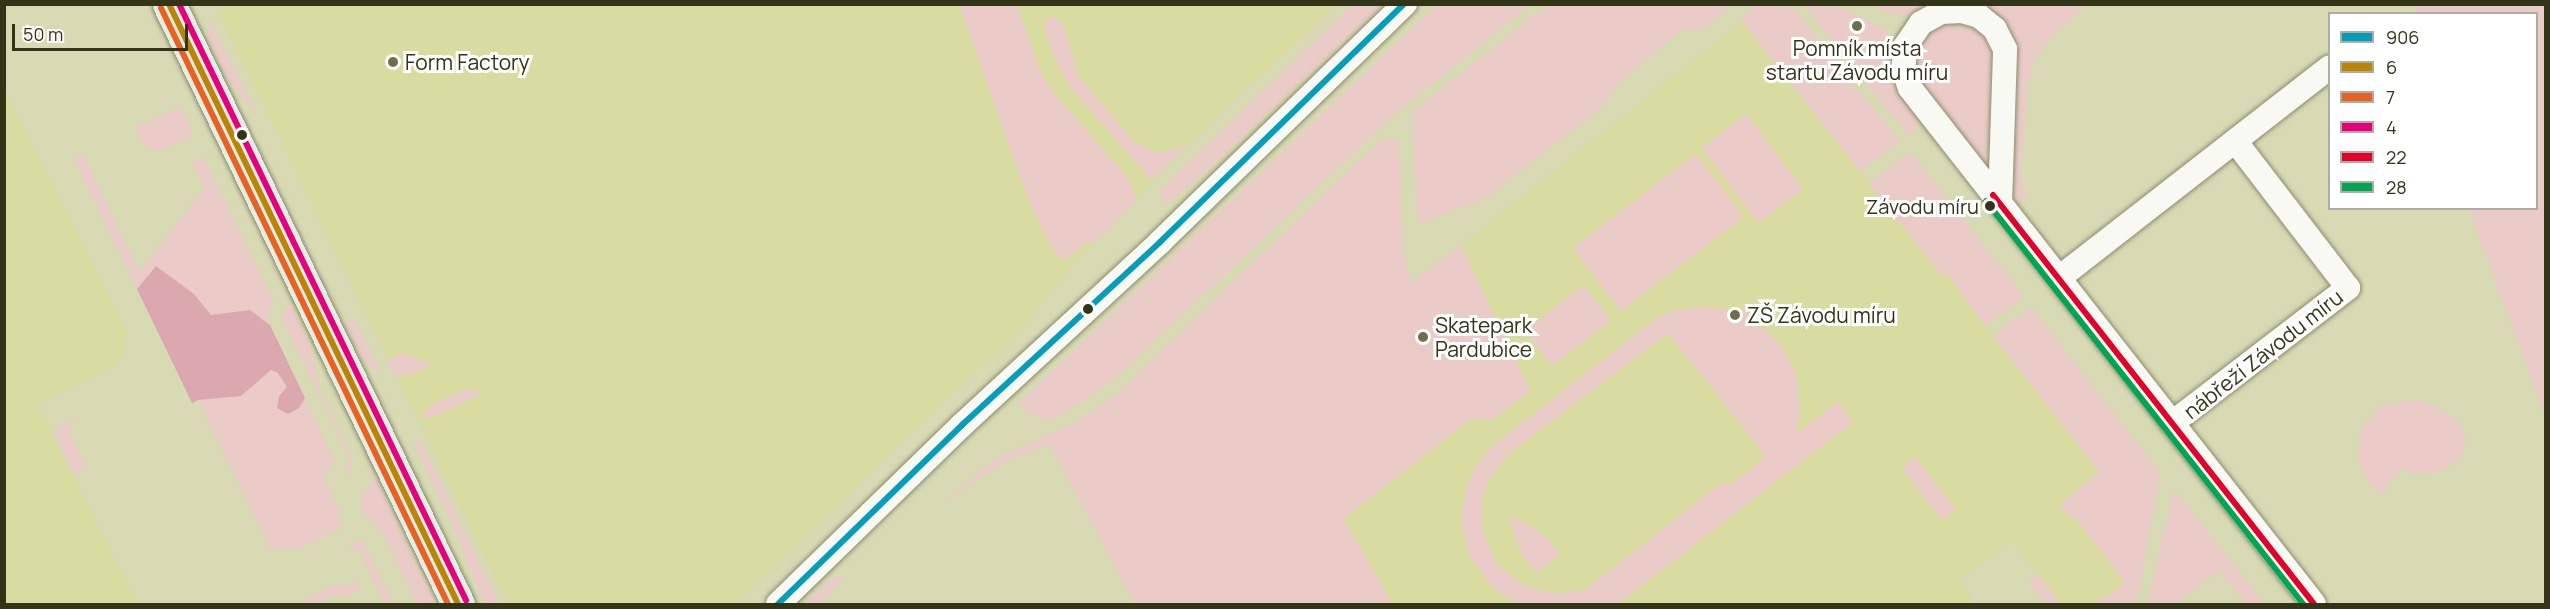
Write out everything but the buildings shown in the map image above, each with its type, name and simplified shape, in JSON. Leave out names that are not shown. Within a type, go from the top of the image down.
[{"type":"main road","points":[[169,4],[459,604]]},
{"type":"street","points":[[778,604],[962,425],[1160,242],[1405,4]]},
{"type":"street","name":"nábřeží Závodu míru","points":[[2000,203],[2007,71],[2005,49],[1995,29],[1979,16],[1961,11],[1941,12],[1920,23],[1908,39],[1903,54],[1906,80],[1917,98],[2314,604]]},
{"type":"street","points":[[2059,278],[2328,69]]},
{"type":"street","name":"nábřeží Závodu míru","points":[[2172,423],[2348,288],[2235,141]]},
{"type":"shaded area","points":[[228,4],[1335,5],[1189,144],[1064,275],[1024,325],[734,604],[508,604],[217,10]]},
{"type":"shaded area","points":[[1354,4],[1382,5],[1199,178],[1164,206],[1159,191]]},
{"type":"shaded area","points":[[1438,4],[1530,5],[1393,115],[1126,368],[1098,391],[1055,418],[1045,421],[1026,411],[1019,403]]},
{"type":"shaded area","points":[[1549,4],[1732,5],[1701,30],[1688,29],[1677,33],[1620,82],[1600,108],[1483,200],[1418,223],[1411,113]]},
{"type":"shaded area","points":[[1757,4],[1780,5],[1795,9],[1846,78],[1900,140],[1860,172],[1740,18]]},
{"type":"shaded area","points":[[959,5],[1017,5],[1040,72],[1055,95],[1124,173],[1133,188],[1136,200],[1096,242],[1087,242],[1065,260],[1058,256],[1048,241],[1030,203]]},
{"type":"shaded area","points":[[1804,5],[1835,5],[1885,29],[1894,44],[1892,66],[1897,88],[1917,118],[1915,130],[1908,135]]},
{"type":"shaded area","points":[[1868,5],[1933,5],[1908,15],[1897,16]]},
{"type":"shaded area","points":[[1971,5],[2086,5],[2050,38],[2034,61],[2028,83],[2021,172],[2026,200],[2019,204],[2014,192],[2012,170],[2017,66],[2013,42]]},
{"type":"shaded area","points":[[2415,5],[2545,5],[2545,416],[2469,210],[2538,210],[2538,12],[2413,12]]},
{"type":"shaded area","points":[[1052,17],[1063,23],[1077,74],[1134,142],[1159,153],[1189,144],[1151,180],[1073,90],[1059,68],[1044,28],[1046,20]]},
{"type":"shaded area","points":[[209,20],[255,110],[252,111],[223,71],[207,36]]},
{"type":"shaded area","name":"ZŠ Závodu míru","points":[[1742,22],[1942,276],[1947,273],[2099,472],[2062,501],[2126,582],[2103,600],[2102,597],[2096,602],[2097,604],[2061,604],[2013,542],[2009,545],[2007,543],[1976,570],[1974,568],[1961,578],[1961,583],[1973,598],[1964,604],[1393,604],[1343,519],[1472,418],[1530,391],[1461,245]]},
{"type":"shaded area","points":[[1946,24],[1975,28],[1984,33],[1994,48],[1991,165],[1986,168],[1915,77],[1919,45],[1927,35]]},
{"type":"shaded area","points":[[4,87],[126,330],[122,359],[112,368],[37,404],[138,604],[5,604]]},
{"type":"shaded area","points":[[180,107],[193,135],[158,152],[145,146],[134,128]]},
{"type":"shaded area","points":[[1746,114],[1803,189],[1759,223],[1702,148]]},
{"type":"shaded area","points":[[1393,139],[1397,142],[1400,154],[1403,248],[1411,283],[1461,245],[1530,391],[1492,420],[1472,418],[1343,519],[1393,604],[1136,604],[1049,444],[1001,464],[942,505],[997,457],[1073,424],[1116,395],[1380,141]]},
{"type":"shaded area","points":[[1910,152],[2024,297],[1985,326],[1947,273],[1942,276],[1869,184]]},
{"type":"shaded area","points":[[83,154],[139,272],[204,189],[194,166],[202,155],[273,300],[269,317],[270,325],[250,310],[211,315],[194,294],[156,266],[137,289],[74,159]]},
{"type":"shaded area","points":[[1696,154],[1744,217],[1621,311],[1573,248]]},
{"type":"shaded area","points":[[156,266],[194,294],[211,315],[250,310],[270,325],[305,398],[299,408],[288,414],[277,408],[279,396],[287,387],[278,373],[271,370],[241,396],[198,400],[192,403],[137,289]]},
{"type":"shaded area","points":[[1583,285],[1611,320],[1552,366],[1525,331]]},
{"type":"shaded area","points":[[289,301],[310,344],[320,392],[351,455],[352,468],[348,478],[348,455],[282,319]]},
{"type":"shaded area","points":[[1756,301],[1765,313],[1755,321],[1782,347],[1795,371],[1800,409],[1795,434],[1838,402],[1853,422],[1618,604],[1517,604],[1491,586],[1469,555],[1461,520],[1467,485],[1474,469],[1490,448],[1657,318],[1673,311],[1699,306],[1739,312]],"holes":[[[1668,333],[1765,455],[1756,465],[1728,486],[1724,481],[1585,590],[1553,594],[1521,584],[1496,563],[1483,532],[1482,500],[1489,479],[1510,453]]]},
{"type":"shaded area","points":[[2031,307],[2160,473],[2138,597],[2134,604],[2097,604],[2095,602],[2102,597],[2104,599],[2125,582],[2073,515],[2069,518],[2060,506],[2099,471],[1993,336]]},
{"type":"shaded area","points":[[354,318],[381,372],[373,369],[362,358],[345,322]]},
{"type":"shaded area","points":[[401,353],[432,364],[412,374],[395,376],[388,361]]},
{"type":"shaded area","points":[[271,370],[278,373],[299,408],[305,398],[334,460],[324,478],[340,513],[337,515],[342,525],[339,529],[297,549],[275,549],[269,546],[198,400],[241,396]]},
{"type":"shaded area","points":[[465,389],[480,391],[477,396],[433,417],[420,417],[433,404]]},
{"type":"shaded area","points":[[2409,400],[2426,402],[2453,416],[2464,433],[2465,451],[2454,463],[2439,472],[2410,473],[2402,469],[2387,485],[2383,496],[2369,482],[2358,458],[2360,431],[2383,403],[2389,407]]},
{"type":"shaded area","points":[[80,415],[72,423],[70,434],[87,467],[74,474],[55,436],[59,426]]},
{"type":"shaded area","points":[[416,439],[420,440],[499,604],[484,604],[460,542],[414,443]]},
{"type":"shaded area","points":[[1915,457],[1956,509],[1942,520],[1902,468]]},
{"type":"shaded area","points":[[375,477],[435,604],[417,604],[381,530],[366,516],[359,502]]},
{"type":"shaded area","points":[[2174,491],[2264,604],[2246,604],[2219,570],[2175,604],[2147,604]]},
{"type":"shaded area","points":[[1511,515],[1544,535],[1560,554],[1537,573],[1521,554],[1509,519]]},
{"type":"shaded area","points":[[360,540],[364,543],[393,604],[385,604],[359,550],[353,552],[350,545]]},
{"type":"shaded area","points":[[2038,574],[2061,604],[2046,604],[2028,582]]},
{"type":"shaded area","points":[[840,576],[844,580],[820,604],[805,604],[832,578]]},
{"type":"shaded area","points":[[356,581],[360,589],[347,595],[329,597],[313,604],[307,604],[305,599],[330,587],[343,583],[345,587]]},
{"type":"transit line","name":"6","points":[[169,4],[458,604]]},
{"type":"transit line","name":"4","points":[[179,4],[466,600]]},
{"type":"transit line","name":"906","points":[[778,604],[962,425],[1160,242],[1404,4]]},
{"type":"transit line","name":"7","points":[[161,8],[448,604]]},
{"type":"transit line","name":"22","points":[[1993,195],[2314,604]]},
{"type":"transit line","name":"28","points":[[1986,201],[2303,604]]},
{"type":"place","name":"Pomník místa startu Závodu míru","points":[[1857,26]]},
{"type":"place","name":"Form Factory","points":[[393,62]]},
{"type":"place","name":"Závodu míru","points":[[1990,206]]},
{"type":"place","name":"ZŠ Závodu míru","points":[[1735,315]]},
{"type":"place","name":"Skatepark Pardubice","points":[[1423,337]]}]
